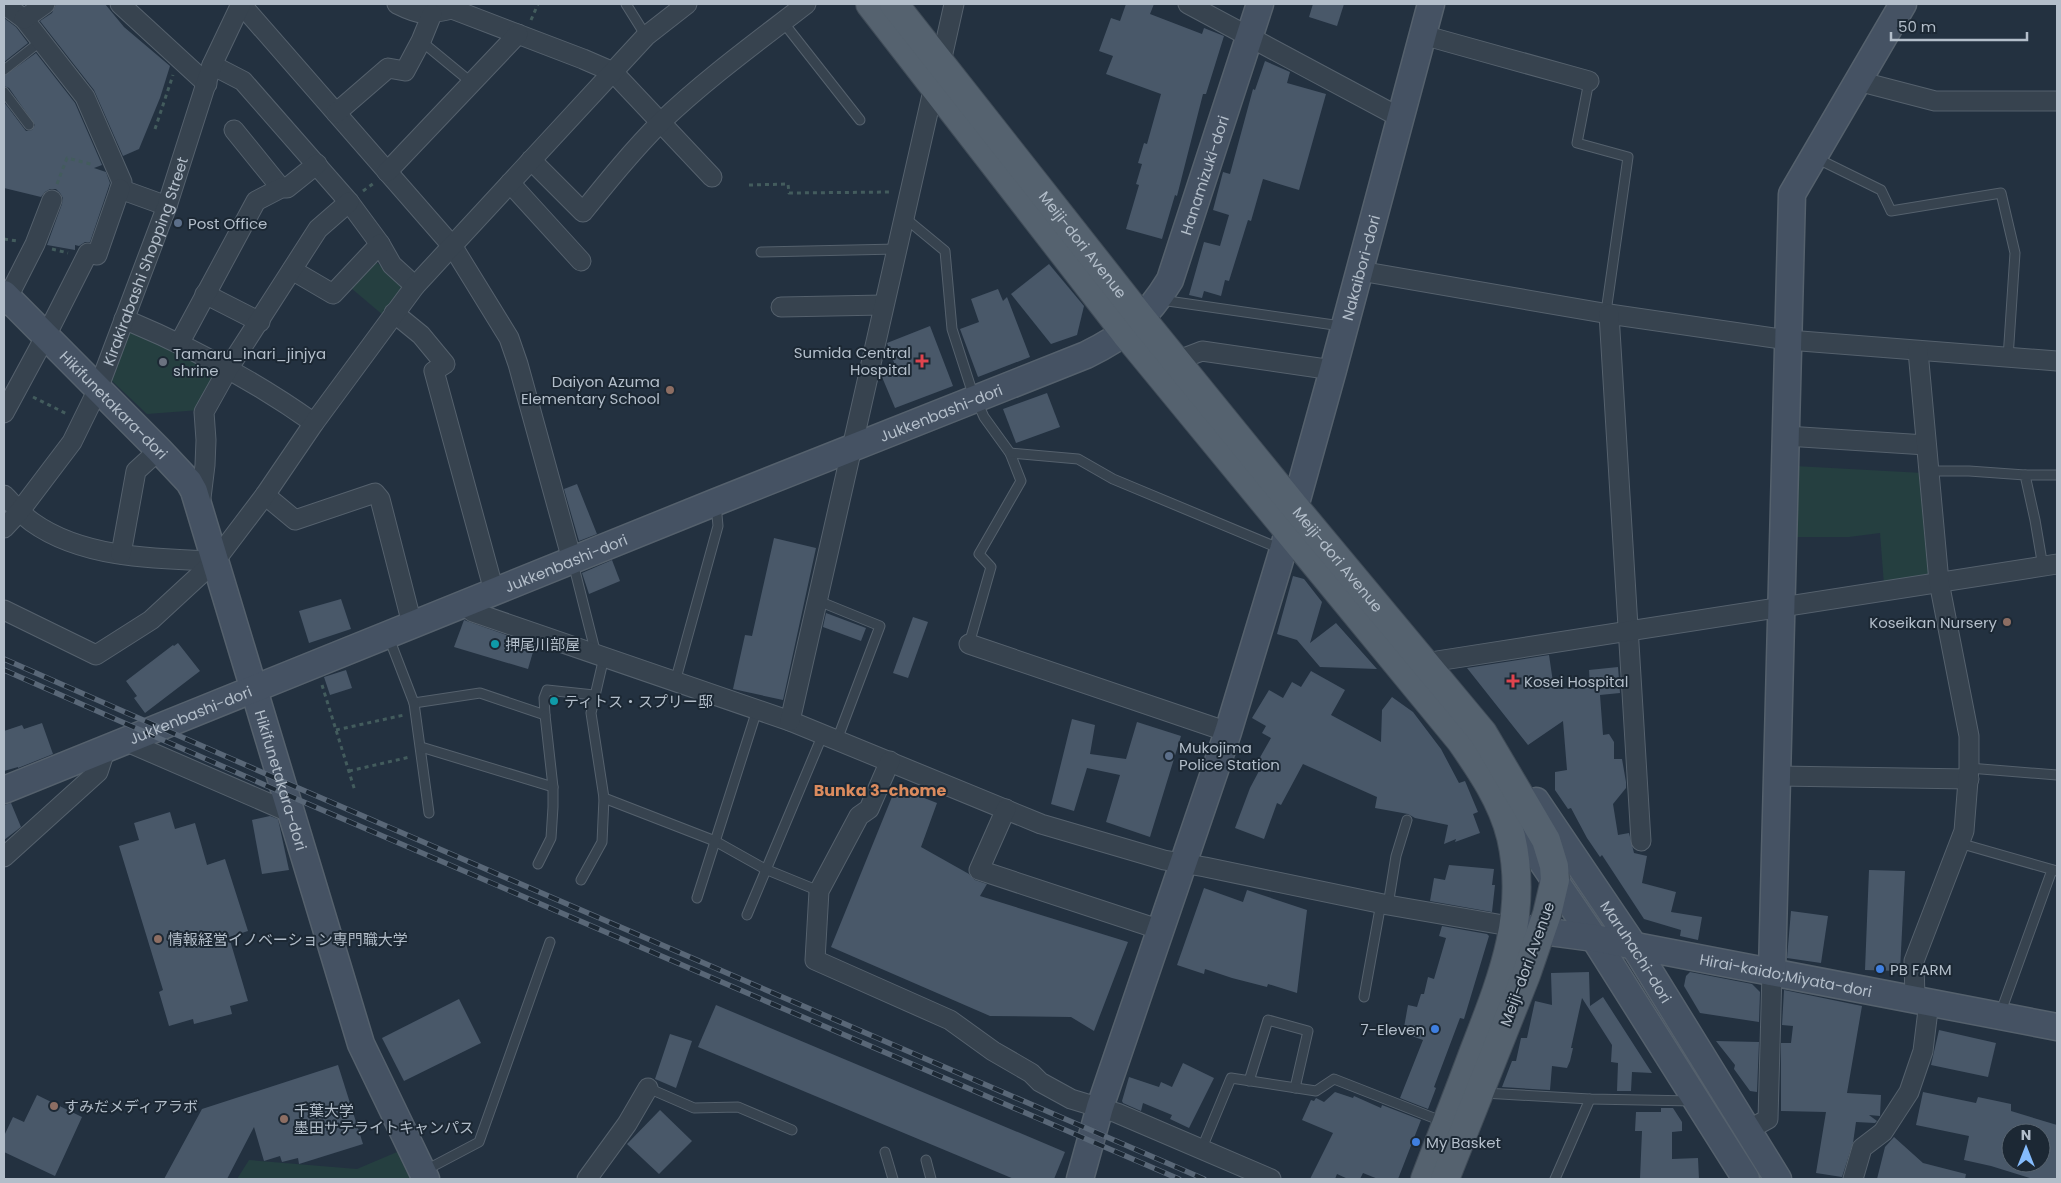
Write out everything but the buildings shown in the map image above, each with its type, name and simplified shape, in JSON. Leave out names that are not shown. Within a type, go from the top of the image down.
[{"type":"main road","name":"Meiji-dori Avenue","points":[[870,4],[937,74],[1142,318],[1176,361],[1288,528],[1424,663],[1483,732],[1546,840],[1552,860],[1554,880],[1542,932],[1445,1179]]},
{"type":"main road","name":"Meiji-dori Avenue","points":[[894,4],[937,74]]},
{"type":"main road","name":"Meiji-dori Avenue","points":[[1142,318],[1288,528],[1460,740],[1492,788],[1511,838],[1516,870],[1514,927],[1501,980],[1425,1179]]},
{"type":"street","points":[[4,4],[24,19],[85,96],[122,182],[97,255],[88,252],[4,413]]},
{"type":"street","points":[[24,19],[45,4]]},
{"type":"street","points":[[120,4],[207,84]]},
{"type":"street","points":[[241,4],[453,247],[483,294],[508,338],[518,364],[572,560]]},
{"type":"street","name":"Kirakirabashi Shopping Street","points":[[4,528],[20,512],[72,442],[98,389],[167,206],[212,65],[241,4]]},
{"type":"street","points":[[396,4],[417,14],[432,14],[453,7],[613,72],[712,177]]},
{"type":"street","points":[[4,610],[96,655],[151,620],[215,561],[415,286],[646,36],[687,4]]},
{"type":"street","points":[[532,160],[583,212],[629,156],[661,122],[701,86],[806,4]]},
{"type":"street","points":[[790,721],[883,305],[954,4]]},
{"type":"street","points":[[1188,4],[1399,117]]},
{"type":"street","name":"Hanamizuki-dori","points":[[1142,318],[1170,280],[1260,4]]},
{"type":"street","name":"Nakaibori-dori","points":[[1080,1179],[1100,1107],[1228,732],[1334,370],[1399,117],[1431,4]]},
{"type":"street","points":[[1748,1130],[1768,1119],[1792,194],[1903,4]]},
{"type":"street","points":[[336,113],[388,68],[405,71],[421,42],[432,14]]},
{"type":"street","points":[[387,172],[518,34]]},
{"type":"street","points":[[1423,35],[1589,81]]},
{"type":"street","points":[[212,65],[244,81],[349,202],[380,244],[392,265],[415,286]]},
{"type":"street","points":[[1858,81],[1935,101],[2057,101]]},
{"type":"street","points":[[234,130],[280,188]]},
{"type":"street","points":[[180,342],[256,201],[280,188],[288,188],[317,164]]},
{"type":"street","points":[[510,183],[581,261]]},
{"type":"street","points":[[120,189],[167,206]]},
{"type":"street","points":[[5,299],[34,244],[52,200]]},
{"type":"street","points":[[200,508],[205,465],[204,412],[228,369],[260,322],[318,229],[349,202]]},
{"type":"street","points":[[292,270],[333,294],[380,244]]},
{"type":"street","points":[[1360,271],[1609,314],[1788,340],[2057,361]]},
{"type":"street","points":[[205,294],[260,322]]},
{"type":"street","name":"Hikifunetakara-dori","points":[[5,299],[46,335],[189,482],[200,508],[360,1044],[425,1176]]},
{"type":"street","points":[[781,307],[883,305]]},
{"type":"street","points":[[394,313],[421,335],[445,364],[434,371],[494,591]]},
{"type":"street","points":[[1609,314],[1641,841]]},
{"type":"street","name":"Jukkenbashi-dori","points":[[4,790],[494,591],[1086,356],[1142,318]]},
{"type":"street","points":[[124,319],[180,342],[278,397],[314,423]]},
{"type":"street","points":[[1176,361],[1202,351],[1334,370]]},
{"type":"street","points":[[1853,1179],[1862,1148],[1883,1132],[1909,1092],[1923,1052],[1922,1000],[1914,961],[1964,831],[1969,774],[1969,736],[1939,582],[1918,351]]},
{"type":"street","points":[[1786,436],[1926,445]]},
{"type":"street","points":[[122,554],[136,471],[159,450]]},
{"type":"street","points":[[265,494],[295,520],[375,493],[380,499],[412,624]]},
{"type":"street","points":[[4,495],[32,522],[58,537],[77,544],[153,559],[215,561]]},
{"type":"street","points":[[1424,663],[2050,566]]},
{"type":"street","points":[[462,604],[473,612],[790,721],[1041,824],[1164,860],[1384,904],[1514,927]]},
{"type":"street","points":[[969,644],[1228,732]]},
{"type":"street","name":"Maruhachi-dori","points":[[1483,732],[1527,788],[1634,946],[1778,1179]]},
{"type":"street","points":[[4,857],[98,772],[115,745],[291,813]]},
{"type":"street","points":[[890,761],[869,809],[859,816],[819,891],[815,960],[950,1020],[993,1051],[1031,1073],[1040,1082],[1071,1099],[1100,1107],[1202,1148],[1271,1179]]},
{"type":"street","points":[[1778,776],[1969,774]]},
{"type":"street","name":"Maruhachi-dori","points":[[1492,788],[1594,938],[1746,1179]]},
{"type":"street","points":[[1006,809],[979,870],[1161,930]]},
{"type":"street","name":"Hirai-kaido;Miyata-dori","points":[[1514,927],[1594,938],[2057,1027]]},
{"type":"street","points":[[587,1179],[627,1124],[648,1088]]},
{"type":"lane","points":[[626,4],[646,36]]},
{"type":"lane","points":[[783,22],[860,120]]},
{"type":"lane","points":[[4,70],[41,41]]},
{"type":"lane","points":[[421,42],[472,83]]},
{"type":"lane","points":[[1589,81],[1577,143],[1628,156],[1607,305],[1609,314]]},
{"type":"lane","points":[[4,92],[29,125]]},
{"type":"lane","points":[[1814,156],[1881,190],[1892,211],[2001,194],[2015,252],[2008,358]]},
{"type":"lane","points":[[904,218],[945,251],[952,329],[976,400],[984,417],[1010,453],[1021,481],[979,554],[991,568],[969,644]]},
{"type":"lane","points":[[761,252],[897,249]]},
{"type":"lane","points":[[1142,318],[1345,327]]},
{"type":"lane","points":[[1010,453],[1078,459],[1113,479],[1288,528]]},
{"type":"lane","points":[[1928,471],[2057,475]]},
{"type":"lane","points":[[2025,475],[2035,520],[2050,566]]},
{"type":"lane","points":[[675,682],[718,526],[716,502]]},
{"type":"lane","points":[[572,560],[600,656],[591,712],[604,798],[602,842],[581,880]]},
{"type":"lane","points":[[747,915],[765,869],[830,737],[880,626],[816,600]]},
{"type":"lane","points":[[388,634],[415,708],[430,812]]},
{"type":"lane","points":[[538,864],[552,838],[553,787],[544,698],[547,690],[594,695]]},
{"type":"lane","points":[[415,708],[480,693],[545,715]]},
{"type":"lane","points":[[697,898],[757,710]]},
{"type":"lane","points":[[421,751],[553,787]]},
{"type":"lane","points":[[1969,774],[2057,776]]},
{"type":"lane","points":[[604,798],[715,841],[765,869],[819,891]]},
{"type":"lane","points":[[1364,997],[1384,904],[1407,820]]},
{"type":"lane","points":[[1959,843],[2054,871],[1999,1017]]},
{"type":"lane","points":[[425,1176],[479,1142],[550,942]]},
{"type":"lane","points":[[1248,1081],[1268,1020],[1308,1031],[1295,1088]]},
{"type":"lane","points":[[1202,1148],[1231,1078],[1316,1091],[1334,1079],[1447,1123]]},
{"type":"lane","points":[[648,1088],[694,1108],[738,1108],[792,1130]]},
{"type":"lane","points":[[1479,1093],[1590,1099],[1696,1101]]},
{"type":"lane","points":[[1555,1179],[1590,1099]]},
{"type":"lane","points":[[885,1152],[893,1179]]},
{"type":"lane","points":[[926,1160],[931,1179]]},
{"type":"path","points":[[155,129],[179,58]]},
{"type":"path","points":[[52,200],[67,158],[117,170]]},
{"type":"path","points":[[349,202],[387,172]]},
{"type":"path","points":[[749,185],[788,184],[789,192],[910,194]]},
{"type":"path","points":[[16,389],[82,422]]},
{"type":"path","points":[[314,664],[355,791]]},
{"type":"path","points":[[336,730],[415,708]]},
{"type":"path","points":[[349,771],[421,751]]},
{"type":"green space","points":[[376,262],[406,288],[383,315],[351,288]]},
{"type":"green space","points":[[134,329],[218,368],[200,410],[147,414],[110,379],[128,331]]},
{"type":"green space","points":[[1795,466],[1923,473],[1932,569],[1927,577],[1884,585],[1880,533],[1849,537],[1794,537]]},
{"type":"green space","points":[[397,1152],[410,1179],[237,1179],[249,1160],[357,1169]]},
{"type":"railway","points":[[4,659],[1204,1179]]},
{"type":"railway","points":[[4,670],[299,800],[1179,1179]]},
{"type":"place","name":"Post Office","points":[[178,223]]},
{"type":"place","name":"Sumida Central Hospital","points":[[922,361]]},
{"type":"place","name":"Tamaru_inari_jinjya shrine","points":[[163,362]]},
{"type":"place","name":"Daiyon Azuma Elementary School","points":[[670,390]]},
{"type":"place","name":"Koseikan Nursery","points":[[2007,622]]},
{"type":"place","name":"押尾川部屋","points":[[495,644]]},
{"type":"place","name":"Kosei Hospital","points":[[1513,681]]},
{"type":"place","name":"ティトス・スプリー邸","points":[[554,701]]},
{"type":"place","name":"Mukojima Police Station","points":[[1169,756]]},
{"type":"place","name":"情報経営イノベーション専門職大学","points":[[158,939]]},
{"type":"place","name":"PB FARM","points":[[1880,969]]},
{"type":"place","name":"7-Eleven","points":[[1435,1029]]},
{"type":"place","name":"すみだメディアラボ","points":[[54,1106]]},
{"type":"place","name":"千葉大学 墨田サテライトキャンパス","points":[[284,1119]]},
{"type":"place","name":"My Basket","points":[[1416,1142]]},
{"type":"district","name":"Bunka 3-chome","points":[[880,790]]}]
